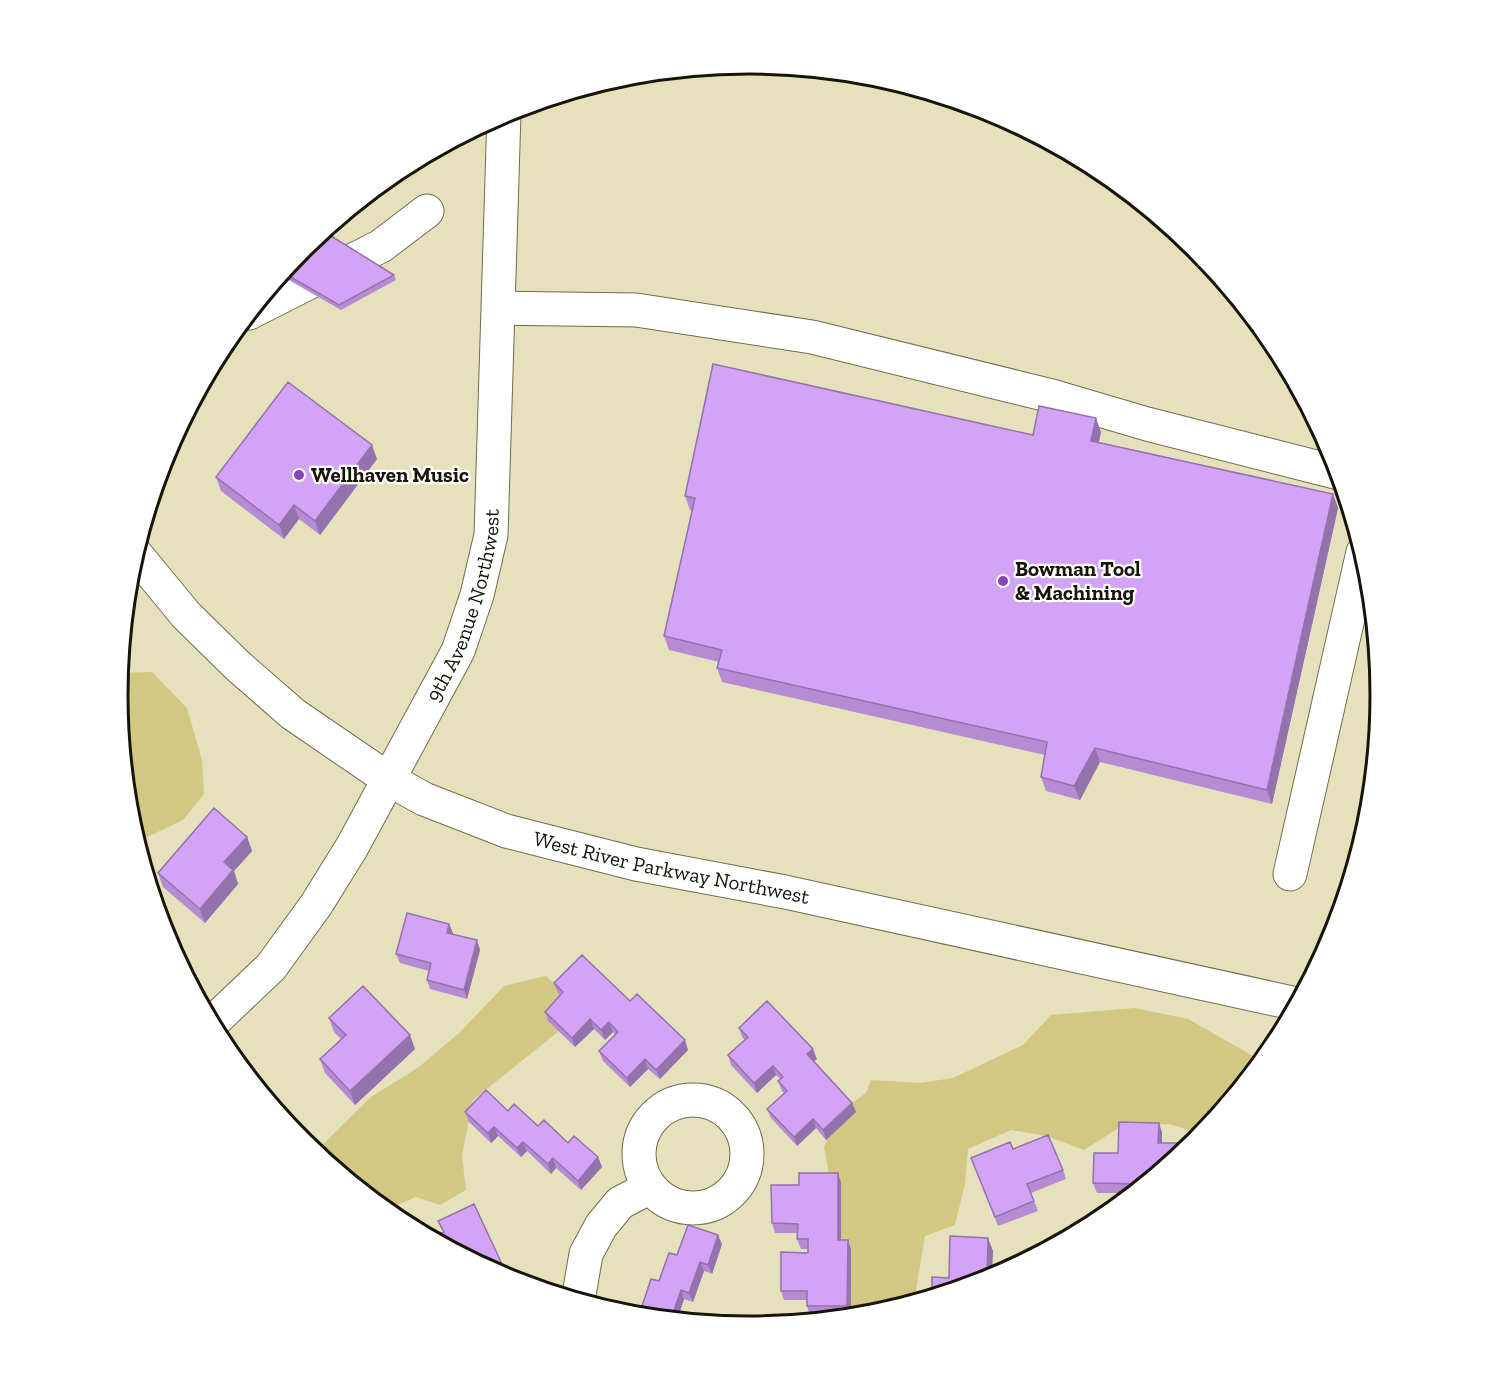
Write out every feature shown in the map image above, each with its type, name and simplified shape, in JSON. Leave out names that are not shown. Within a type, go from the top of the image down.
[{"type":"main road","name":"9th Avenue Northwest","points":[[218,1017],[271,967],[316,905],[352,847],[458,651],[477,595],[490,535],[504,124]]},
{"type":"main road","points":[[266,304],[381,246],[426,212]]},
{"type":"main road","points":[[498,308],[636,310],[812,337],[1041,393],[1147,424],[1328,470]]},
{"type":"main road","name":"West River Parkway Northwest","points":[[142,562],[186,615],[238,666],[293,714],[388,779],[424,799],[506,831],[636,864],[797,895],[1289,1002]]},
{"type":"main road","points":[[1290,874],[1360,579]]},
{"type":"main road","points":[[580,1293],[586,1254],[601,1226],[620,1203],[650,1186]]},
{"type":"shaded area","points":[[152,672],[187,708],[202,760],[204,794],[183,820],[145,838],[139,816],[129,736],[129,673]]},
{"type":"shaded area","points":[[546,976],[573,1002],[569,1023],[473,1100],[462,1155],[466,1190],[440,1205],[416,1197],[395,1206],[339,1162],[322,1145],[371,1097],[419,1067],[460,1032],[504,986]]},
{"type":"shaded area","points":[[1135,1008],[1188,1019],[1254,1056],[1216,1105],[1191,1131],[1169,1124],[1120,1127],[1084,1150],[1047,1136],[1011,1130],[968,1149],[965,1184],[955,1225],[925,1236],[915,1293],[848,1308],[846,1269],[824,1147],[839,1113],[866,1093],[871,1080],[920,1083],[953,1078],[1023,1045],[1051,1015]]},
{"type":"building","points":[[331,236],[394,275],[339,305],[290,277]]},
{"type":"building","name":"Bowman Tool & Machining","points":[[713,364],[1033,435],[1039,406],[1096,418],[1091,441],[1333,494],[1267,790],[1095,748],[1074,786],[1041,777],[1047,742],[717,668],[722,650],[664,636],[695,498],[685,496]]},
{"type":"building","name":"Wellhaven Music","points":[[288,382],[372,445],[315,521],[294,505],[279,525],[216,477]]},
{"type":"building","points":[[214,808],[247,837],[224,862],[233,870],[200,909],[158,873]]},
{"type":"building","points":[[407,913],[449,924],[447,933],[477,940],[464,990],[427,980],[431,963],[396,954]]},
{"type":"building","points":[[582,955],[630,1001],[637,994],[685,1040],[656,1070],[645,1059],[627,1078],[599,1051],[618,1032],[609,1022],[601,1030],[590,1019],[572,1038],[545,1012],[563,992],[554,983]]},
{"type":"building","points":[[363,986],[410,1035],[350,1091],[320,1059],[346,1035],[329,1018]]},
{"type":"building","points":[[767,1001],[813,1049],[807,1054],[852,1103],[823,1130],[813,1119],[794,1137],[767,1109],[787,1091],[778,1081],[783,1077],[773,1066],[754,1083],[728,1055],[748,1037],[739,1028]]},
{"type":"building","points":[[486,1090],[508,1111],[514,1104],[538,1126],[544,1120],[568,1143],[574,1136],[598,1157],[578,1181],[553,1158],[548,1164],[523,1142],[517,1148],[494,1127],[488,1133],[465,1112]]},
{"type":"building","points":[[1119,1122],[1159,1123],[1158,1143],[1179,1143],[1132,1184],[1093,1183],[1094,1153],[1118,1153]]},
{"type":"building","points":[[1048,1135],[1063,1170],[1027,1184],[1034,1201],[995,1217],[971,1158],[1010,1142],[1013,1149]]},
{"type":"building","points":[[799,1173],[838,1173],[838,1240],[848,1240],[847,1306],[807,1306],[807,1291],[781,1291],[781,1252],[808,1253],[808,1239],[797,1239],[798,1224],[772,1223],[771,1185],[799,1185]]},
{"type":"building","points":[[474,1204],[502,1264],[440,1234],[444,1232],[438,1221]]},
{"type":"building","points":[[688,1225],[718,1235],[708,1265],[700,1262],[689,1293],[681,1290],[674,1312],[642,1307],[651,1279],[659,1281],[669,1253],[677,1255]]},
{"type":"building","points":[[950,1236],[988,1238],[987,1269],[932,1289],[932,1277],[949,1278]]},
{"type":"place","name":"Wellhaven Music","points":[[299,475]]},
{"type":"place","name":"Bowman Tool & Machining","points":[[1003,581]]}]
